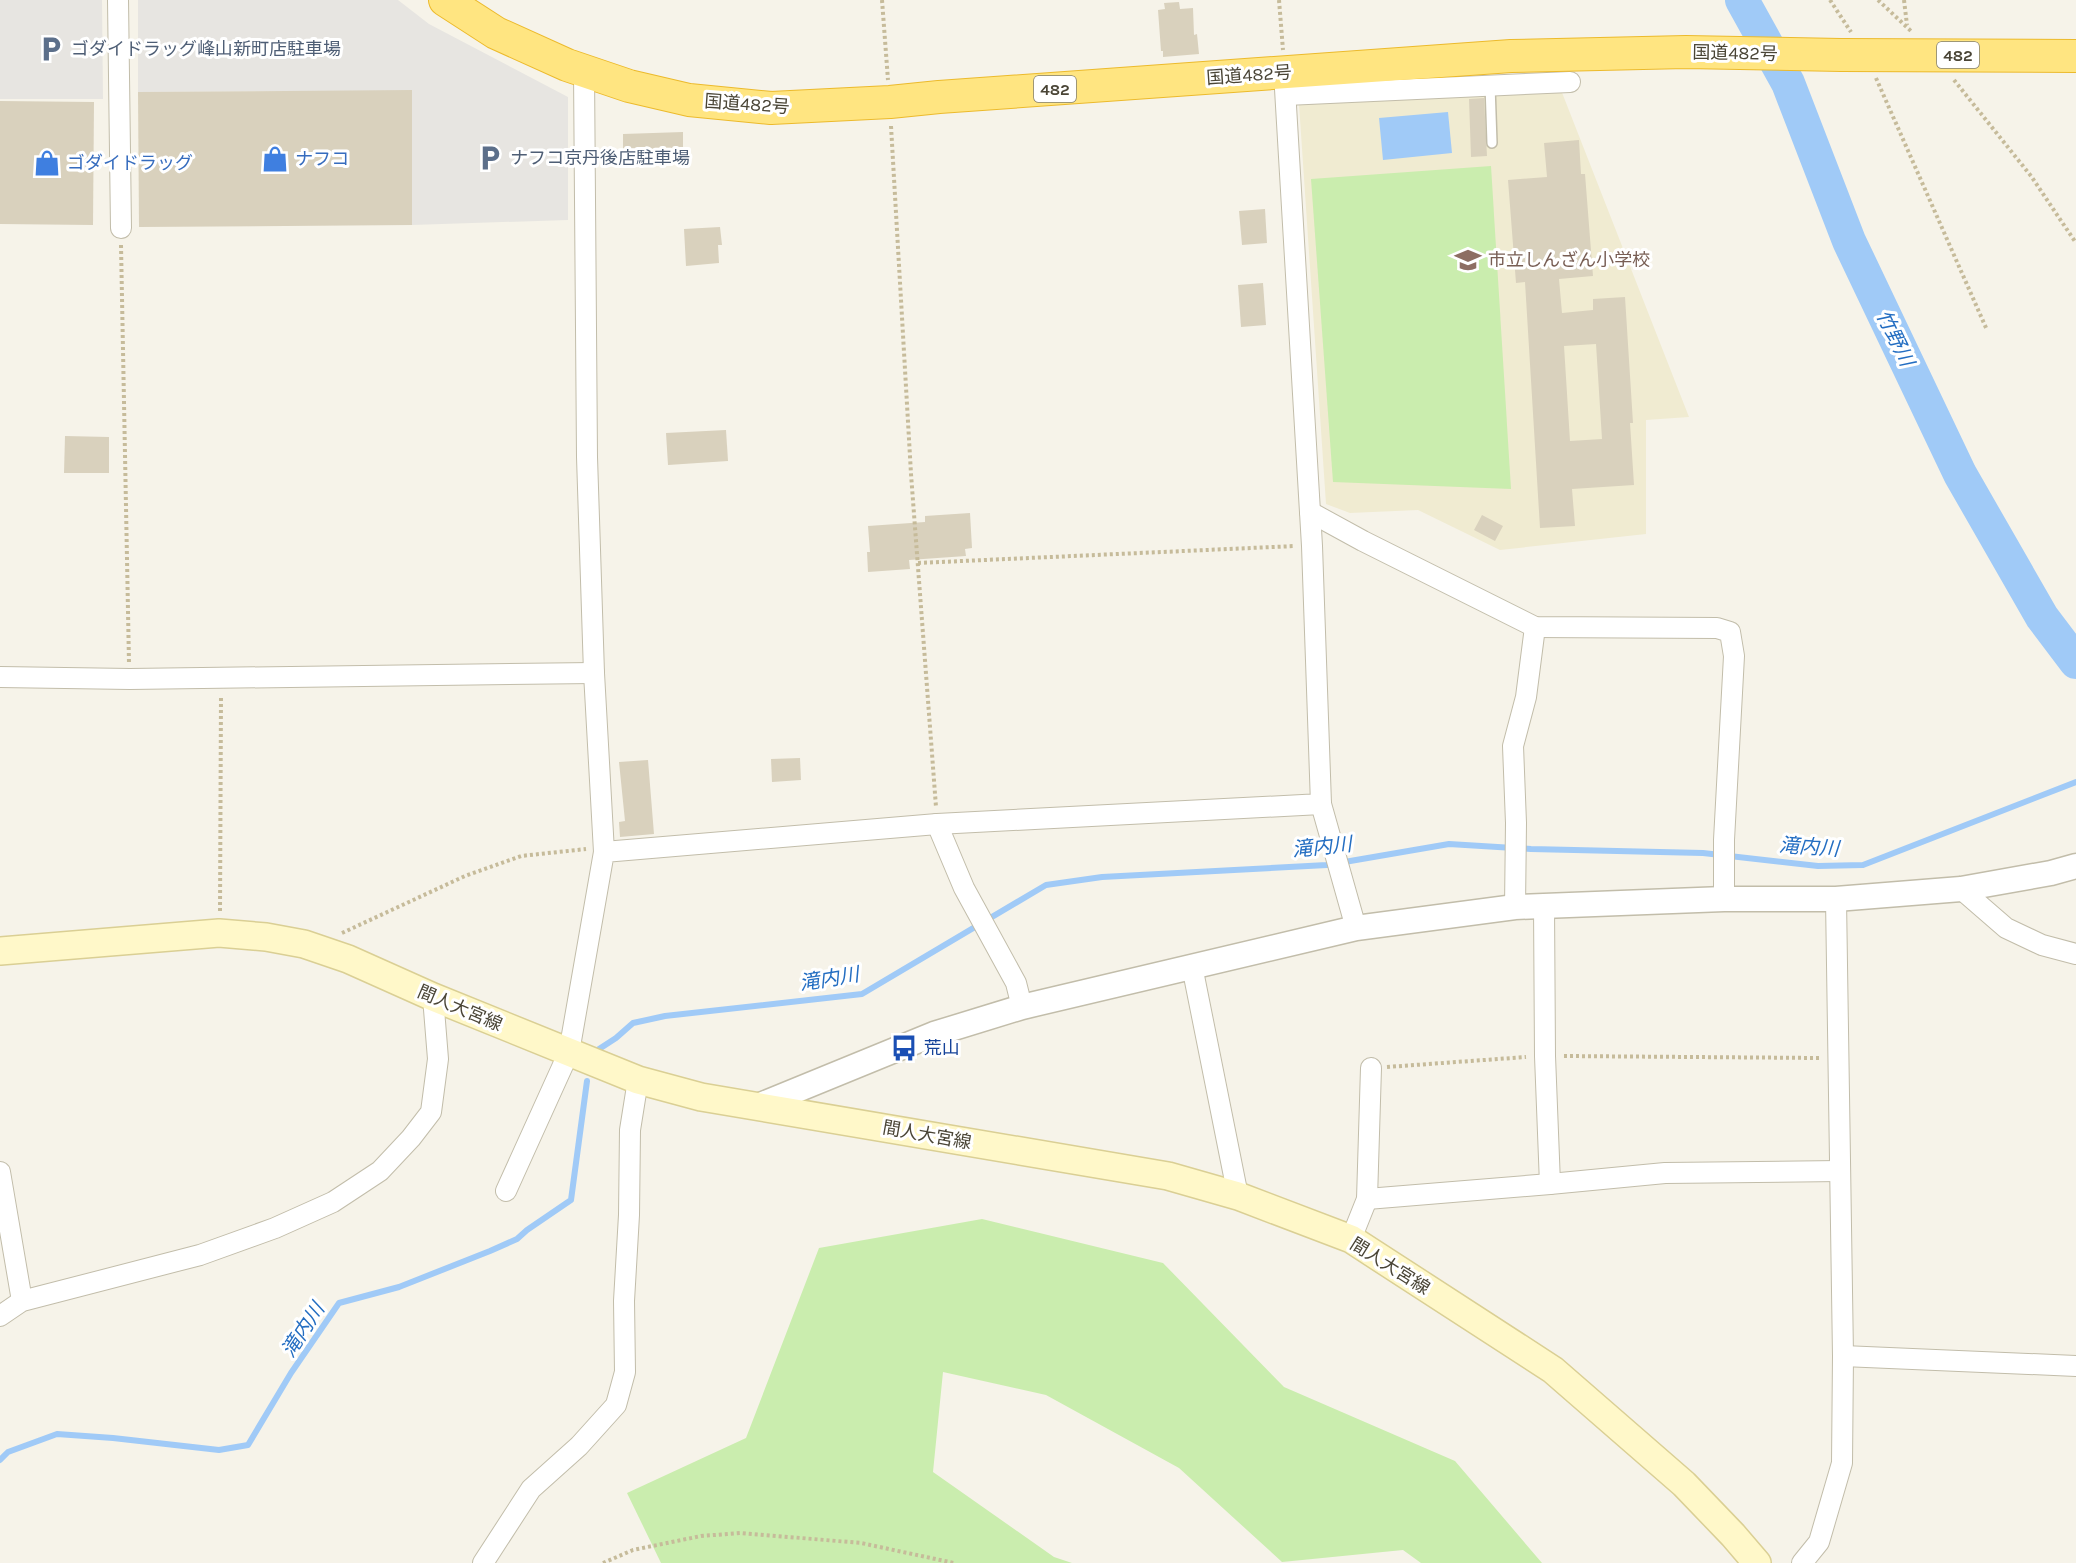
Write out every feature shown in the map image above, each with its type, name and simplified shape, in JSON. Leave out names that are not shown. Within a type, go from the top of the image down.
[{"type":"highway","name":"国道482号","points":[[445,0],[496,33],[567,66],[629,86],[689,100],[771,108],[1285,84],[1511,56],[1686,52],[2076,56]]},
{"type":"main road","name":"間人大宮線","points":[[0,951],[219,933],[266,937],[311,946],[348,959],[433,997],[638,1080],[701,1097],[1168,1176],[1238,1196],[1351,1239],[1553,1370],[1684,1484],[1757,1563]]},
{"type":"street","points":[[118,0],[121,228]]},
{"type":"street","points":[[506,1191],[569,1052],[604,850],[594,673],[587,457],[584,71]]},
{"type":"street","points":[[1356,928],[1321,804],[1312,546],[1285,84],[1490,85],[1570,82]]},
{"type":"street","points":[[1310,512],[1535,627],[1717,628],[1730,632],[1734,656],[1724,840],[1724,899]]},
{"type":"street","points":[[1515,907],[1516,823],[1513,746],[1526,698],[1535,627]]},
{"type":"street","points":[[0,677],[130,679],[594,673]]},
{"type":"street","points":[[604,850],[937,824],[1321,804]]},
{"type":"street","points":[[937,824],[964,888],[1016,983],[1022,1007]]},
{"type":"street","points":[[758,1106],[934,1034],[1022,1007],[1356,928],[1515,907],[1724,899],[1836,899],[1961,889],[2051,873],[2076,866]]},
{"type":"street","points":[[1961,889],[2006,928],[2042,945],[2076,954]]},
{"type":"street","points":[[1802,1563],[1819,1542],[1842,1463],[1843,1356],[1836,899]]},
{"type":"street","points":[[1544,906],[1545,1056],[1550,1184]]},
{"type":"street","points":[[1192,966],[1238,1196]]},
{"type":"street","points":[[0,1316],[22,1301],[200,1255],[254,1236],[333,1203],[380,1171],[411,1138],[431,1112],[438,1059],[433,997]]},
{"type":"street","points":[[1351,1239],[1367,1199],[1371,1068]]},
{"type":"street","points":[[483,1563],[531,1489],[579,1446],[616,1405],[625,1372],[624,1301],[629,1215],[630,1130],[638,1080]]},
{"type":"street","points":[[1367,1199],[1665,1173],[1839,1171]]},
{"type":"street","points":[[0,1172],[22,1301]]},
{"type":"street","points":[[1843,1356],[2076,1366]]},
{"type":"lane","points":[[1490,85],[1492,142]]},
{"type":"path","points":[[882,0],[910,450],[937,824]]},
{"type":"path","points":[[1279,0],[1285,84]]},
{"type":"path","points":[[1830,0],[1853,55],[1987,330]]},
{"type":"path","points":[[1878,0],[1914,34]]},
{"type":"path","points":[[1904,0],[1907,25]]},
{"type":"path","points":[[1953,79],[2031,176],[2076,243]]},
{"type":"path","points":[[121,228],[130,679]]},
{"type":"path","points":[[918,563],[1312,546]]},
{"type":"path","points":[[219,933],[221,678]]},
{"type":"path","points":[[311,946],[465,876],[521,856],[604,850]]},
{"type":"path","points":[[1371,1068],[1545,1056],[1839,1058]]},
{"type":"path","points":[[603,1563],[633,1550],[701,1536],[741,1533],[861,1543],[954,1563]]},
{"type":"shaded area","name":"ゴダイドラッグ峰山新町店駐車場","points":[[0,0],[102,0],[103,99],[0,99]]},
{"type":"shaded area","name":"ナフコ京丹後店駐車場","points":[[138,0],[398,0],[429,24],[568,97],[568,220],[412,225],[412,91],[138,92]]},
{"type":"shaded area","name":"市立しんざん小学校","points":[[1561,90],[1689,417],[1646,420],[1646,534],[1500,550],[1418,510],[1350,513],[1326,504],[1299,104]]},
{"type":"green space","points":[[1491,166],[1511,489],[1333,482],[1311,179]]},
{"type":"green space","points":[[982,1219],[1163,1263],[1284,1387],[1455,1461],[1542,1563],[1421,1563],[1403,1550],[1282,1562],[1179,1468],[1046,1395],[943,1372],[933,1472],[1054,1557],[1072,1563],[661,1563],[627,1493],[746,1438],[819,1248]]},
{"type":"water","points":[[1448,112],[1452,153],[1383,160],[1379,118]]},
{"type":"building","points":[[1179,2],[1180,9],[1193,8],[1194,35],[1197,34],[1199,54],[1163,57],[1158,10],[1165,9],[1164,3]]},
{"type":"building","name":"ナフコ","points":[[412,90],[412,225],[139,227],[138,92]]},
{"type":"building","points":[[1484,98],[1487,156],[1471,157],[1469,99]]},
{"type":"building","name":"ゴダイドラッグ","points":[[0,101],[94,102],[93,225],[0,224]]},
{"type":"building","points":[[683,132],[683,154],[674,154],[674,160],[628,162],[627,157],[623,157],[623,134]]},
{"type":"building","points":[[1579,140],[1581,174],[1585,174],[1593,276],[1559,279],[1562,313],[1593,310],[1593,299],[1625,297],[1633,423],[1630,423],[1634,485],[1572,489],[1575,526],[1540,528],[1525,282],[1516,283],[1508,180],[1547,177],[1544,143]],"holes":[[[1596,344],[1602,439],[1570,441],[1564,346]]]},
{"type":"building","points":[[1265,209],[1267,243],[1242,245],[1239,211]]},
{"type":"building","points":[[720,227],[722,245],[718,245],[719,263],[686,266],[684,229]]},
{"type":"building","points":[[1263,283],[1266,325],[1241,327],[1238,285]]},
{"type":"building","points":[[726,430],[728,461],[668,465],[666,433]]},
{"type":"building","points":[[65,436],[109,437],[109,473],[64,473]]},
{"type":"building","points":[[970,513],[972,548],[965,549],[966,556],[909,560],[910,569],[868,572],[867,552],[870,552],[868,526],[925,522],[925,516]]},
{"type":"building","points":[[1482,515],[1503,526],[1495,541],[1474,530]]},
{"type":"building","points":[[800,758],[801,780],[772,782],[771,759]]},
{"type":"building","points":[[648,760],[654,834],[620,837],[619,822],[625,821],[619,762]]},
{"type":"waterway","name":"竹野川","points":[[1742,0],[1788,83],[1849,241],[1960,474],[2042,617],[2076,662]]},
{"type":"waterway","name":"滝内川","points":[[596,1051],[633,1023],[665,1016],[862,994],[1046,885],[1102,877],[1327,865],[1449,844],[1531,849],[1703,853],[1818,866],[1863,865],[2076,782]]},
{"type":"waterway","name":"滝内川","points":[[0,1460],[8,1452],[57,1434],[219,1450],[248,1445],[291,1373],[339,1303],[399,1287],[490,1251],[517,1239],[571,1200],[587,1081]]},
{"type":"place","name":"ゴダイドラッグ峰山新町店駐車場","points":[[51,49]]},
{"type":"place","name":"ナフコ京丹後店駐車場","points":[[490,158]]},
{"type":"place","name":"ナフコ","points":[[275,159]]},
{"type":"place","name":"ゴダイドラッグ","points":[[47,163]]},
{"type":"place","name":"市立しんざん小学校","points":[[1468,260]]},
{"type":"place","name":"荒山","points":[[904,1048]]}]
